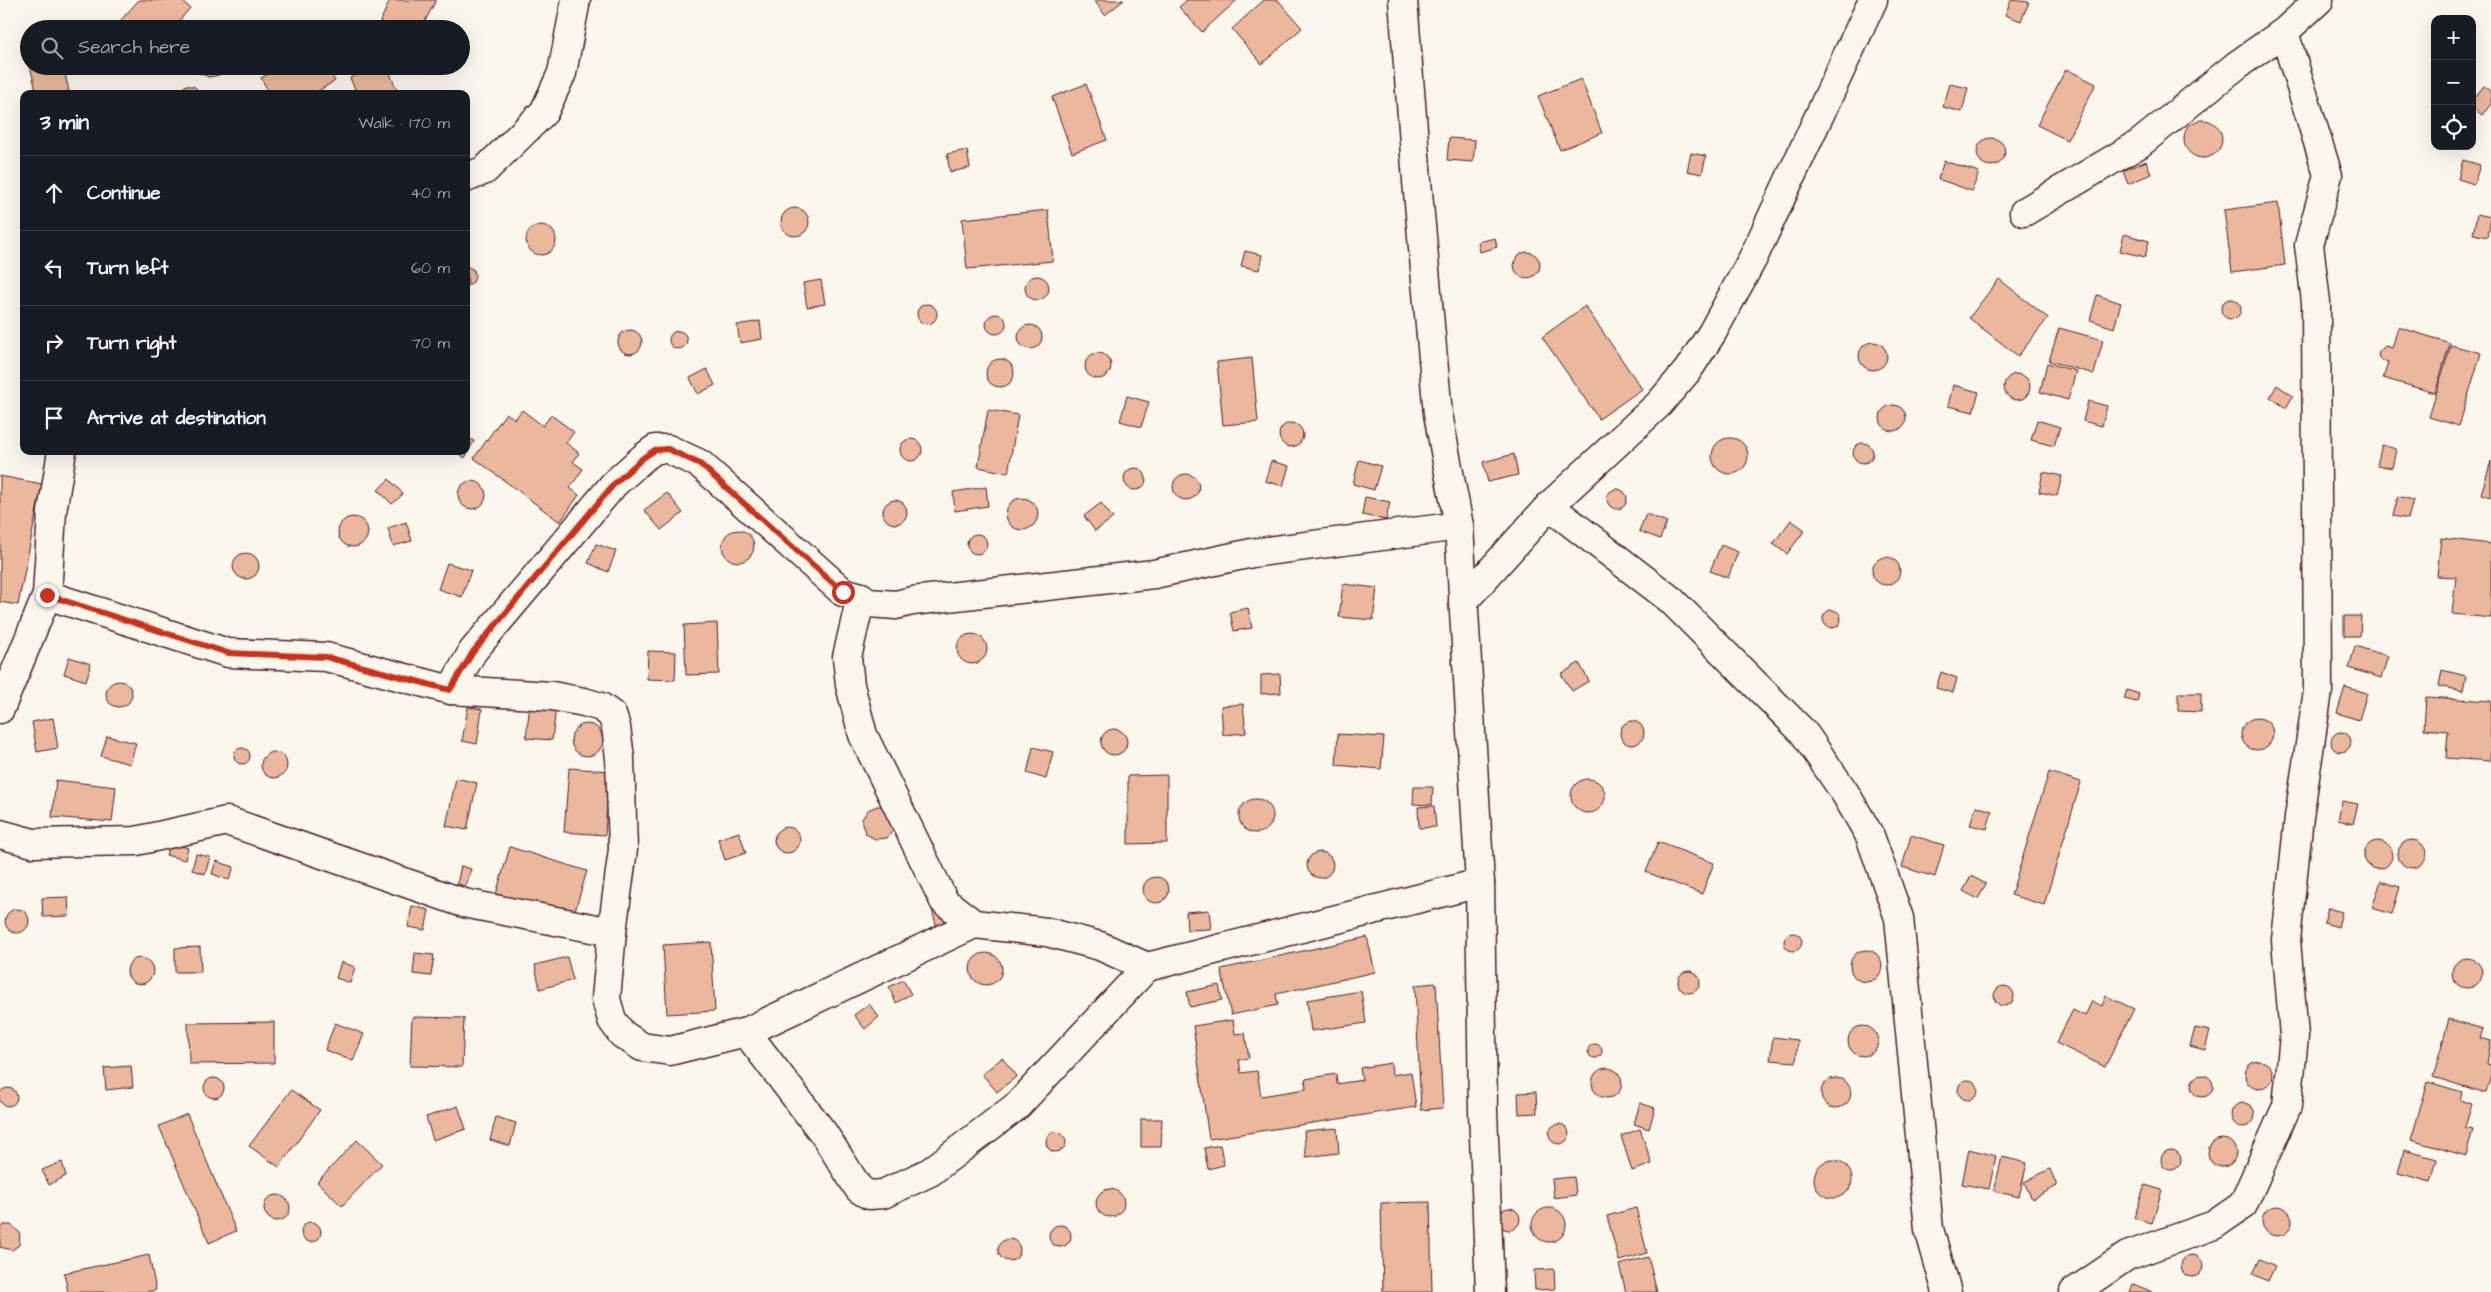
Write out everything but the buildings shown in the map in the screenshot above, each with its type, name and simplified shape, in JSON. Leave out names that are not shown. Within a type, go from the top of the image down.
[{"type":"street","points":[[470,176],[485,170],[544,112],[562,74],[576,0]]},
{"type":"street","points":[[1403,0],[1438,414],[1460,526],[1480,883],[1483,1101],[1490,1292]]},
{"type":"street","points":[[1463,602],[1549,506],[1659,404],[1693,363],[1753,258],[1873,0]]},
{"type":"street","points":[[2024,212],[2139,144],[2237,65],[2284,32],[2318,0]]},
{"type":"street","points":[[2074,1292],[2127,1256],[2214,1225],[2243,1205],[2287,1106],[2294,1036],[2286,940],[2299,817],[2318,692],[2316,302],[2309,245],[2328,175],[2284,32]]},
{"type":"street","points":[[450,690],[473,652],[614,484],[643,458],[655,450],[668,449],[700,464],[843,592],[861,597],[868,603],[896,605],[912,601],[1154,574],[1252,553],[1460,526]]},
{"type":"street","points":[[0,709],[8,663],[47,595],[52,512],[61,455]]},
{"type":"street","points":[[1549,506],[1671,600],[1804,733],[1845,793],[1870,836],[1899,918],[1929,1228],[1947,1292]]},
{"type":"street","points":[[47,595],[228,653],[326,657],[450,690],[552,696],[601,707],[612,715],[616,727],[620,758],[623,849],[612,932],[606,998],[612,1020],[622,1034],[642,1047],[670,1051],[746,1032],[974,924]]},
{"type":"street","points":[[861,597],[847,657],[850,685],[863,735],[944,901],[974,924],[1047,932],[1100,946],[1147,966]]},
{"type":"street","points":[[0,834],[33,843],[136,841],[227,821],[464,903],[612,932]]},
{"type":"street","points":[[746,1032],[824,1134],[858,1189],[869,1195],[883,1194],[930,1172],[1018,1105],[1147,966],[1480,883]]},
{"type":"route","points":[[47,595],[228,653],[326,657],[450,690],[473,652],[614,484],[643,458],[655,450],[668,449],[700,464],[843,592]]}]
